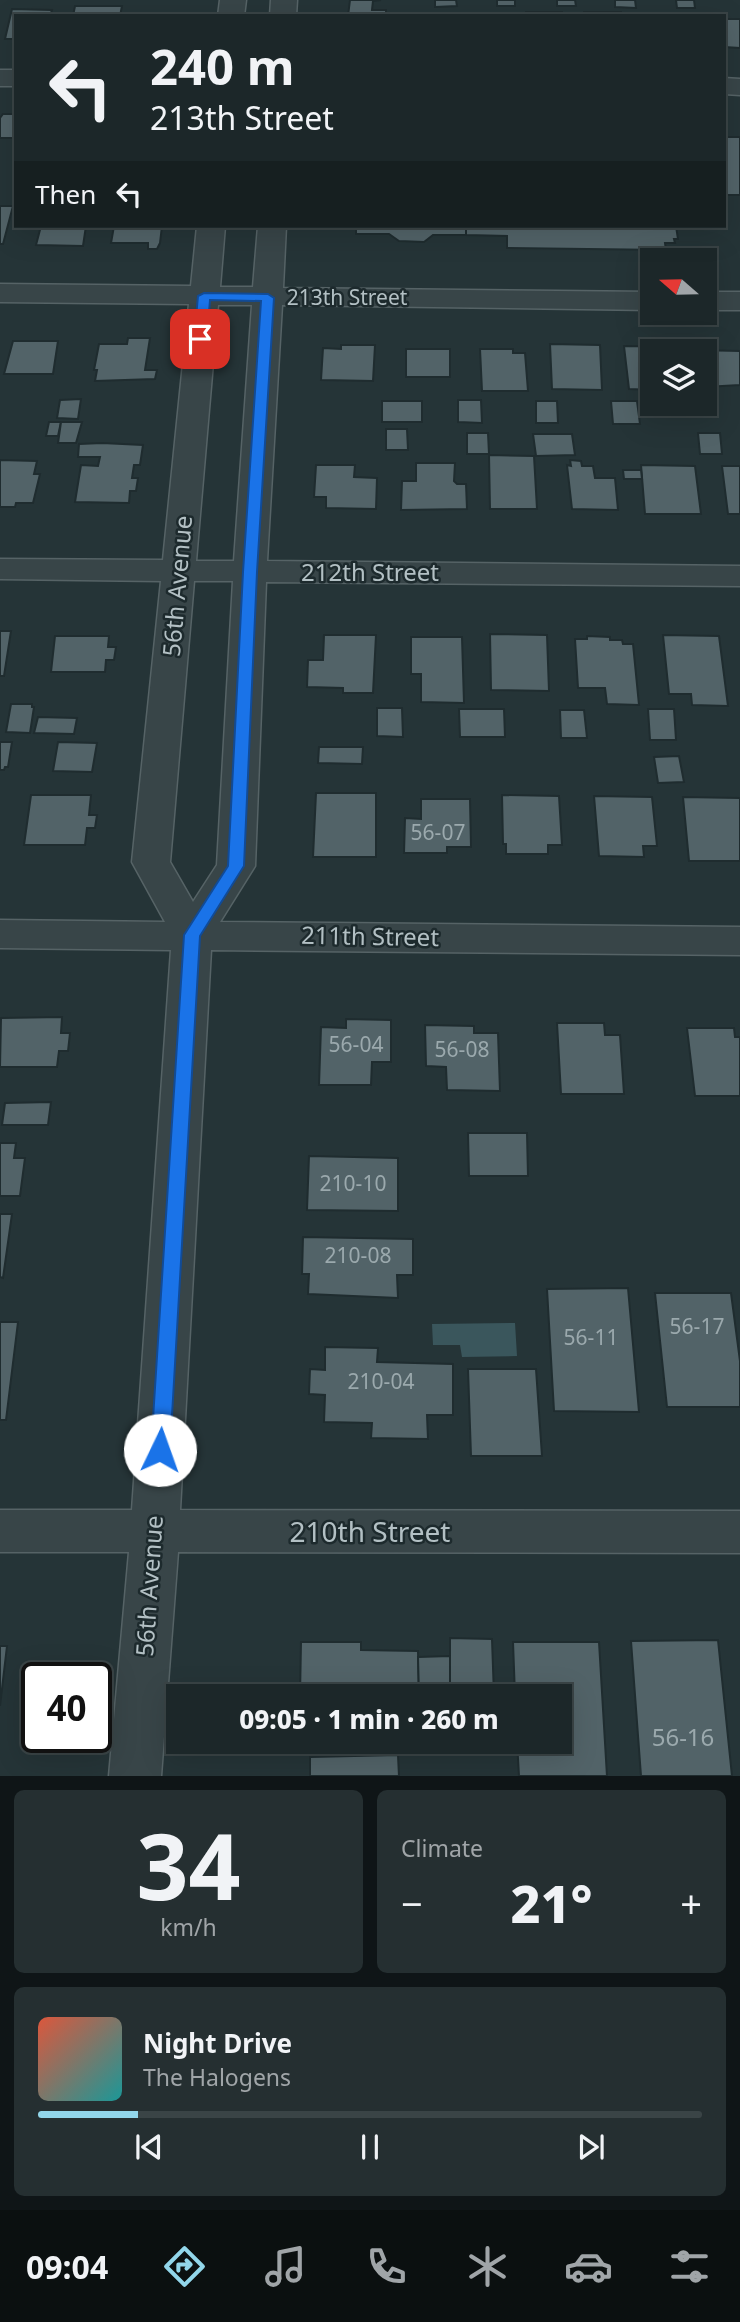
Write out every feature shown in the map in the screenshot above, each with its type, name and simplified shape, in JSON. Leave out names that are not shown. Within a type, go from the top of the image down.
[{"type":"street","name":"56th Avenue","points":[[192,935],[151,862],[211,228]]},
{"type":"street","name":"56th Avenue","points":[[135,1776],[155,1531],[192,935],[236,866],[250,572],[272,228]]},
{"type":"street","name":"213th Street","points":[[0,293],[640,300]]},
{"type":"street","points":[[718,301],[740,301]]},
{"type":"street","name":"212th Street","points":[[0,569],[740,576]]},
{"type":"street","name":"211th Street","points":[[0,934],[740,941]]},
{"type":"street","name":"210th Street","points":[[0,1531],[740,1532]]},
{"type":"water","points":[[515,1323],[517,1356],[462,1357],[460,1345],[433,1345],[432,1324]]},
{"type":"building","points":[[350,0],[381,0],[373,1],[372,10],[386,10],[386,14],[348,14]]},
{"type":"building","points":[[435,0],[456,0],[457,6],[435,7]]},
{"type":"building","points":[[497,0],[515,0],[515,6],[497,6]]},
{"type":"building","points":[[557,0],[575,0],[576,6],[557,6]]},
{"type":"building","points":[[615,0],[635,0],[636,8],[615,7]]},
{"type":"building","points":[[676,0],[694,0],[695,8],[677,8]]},
{"type":"building","points":[[75,6],[122,6],[120,14],[73,14]]},
{"type":"building","points":[[12,9],[52,10],[51,14],[14,14],[14,39],[5,39]]},
{"type":"building","points":[[562,12],[562,14],[526,14]]},
{"type":"building","points":[[621,12],[622,14],[584,14]]},
{"type":"building","points":[[726,19],[740,19],[740,48],[726,47]]},
{"type":"building","points":[[3,114],[14,114],[14,138],[0,138],[0,118]]},
{"type":"building","points":[[726,137],[740,137],[740,195],[726,195]]},
{"type":"building","points":[[0,206],[13,206],[3,244],[0,244]]},
{"type":"building","points":[[40,228],[86,228],[83,246],[36,245]]},
{"type":"building","points":[[114,228],[162,228],[157,249],[148,249],[148,243],[111,243]]},
{"type":"building","points":[[356,228],[466,228],[466,235],[433,235],[424,242],[399,241],[389,234],[356,234]]},
{"type":"building","points":[[466,228],[676,228],[678,239],[674,239],[675,243],[665,243],[666,248],[640,250],[507,248],[507,236],[466,235]]},
{"type":"building","points":[[128,338],[150,338],[145,370],[157,370],[155,379],[95,381],[97,370],[94,370],[99,344],[127,344]]},
{"type":"building","points":[[13,341],[58,341],[53,374],[4,374]]},
{"type":"building","points":[[550,344],[600,345],[602,390],[552,389]]},
{"type":"building","points":[[341,345],[375,345],[373,381],[321,380],[323,348],[341,349]]},
{"type":"building","points":[[624,346],[640,346],[640,389],[629,389]]},
{"type":"building","points":[[406,349],[450,349],[450,377],[406,377]]},
{"type":"building","points":[[480,349],[513,349],[513,353],[525,353],[528,391],[482,391]]},
{"type":"building","points":[[717,350],[740,351],[740,385],[717,386]]},
{"type":"building","points":[[81,399],[78,419],[57,418],[60,400]]},
{"type":"building","points":[[458,400],[481,400],[482,423],[458,422]]},
{"type":"building","points":[[382,401],[422,401],[422,422],[382,422]]},
{"type":"building","points":[[536,401],[557,401],[558,423],[536,423]]},
{"type":"building","points":[[611,401],[637,401],[640,424],[613,424]]},
{"type":"building","points":[[49,422],[61,422],[58,436],[46,436]]},
{"type":"building","points":[[61,422],[82,422],[76,443],[58,443]]},
{"type":"building","points":[[386,429],[407,429],[408,450],[386,450]]},
{"type":"building","points":[[467,433],[488,433],[489,454],[467,454]]},
{"type":"building","points":[[698,433],[720,433],[722,454],[700,454]]},
{"type":"building","points":[[533,434],[572,434],[575,455],[536,456]]},
{"type":"building","points":[[79,444],[143,445],[140,465],[134,465],[132,478],[138,478],[136,491],[130,491],[129,503],[75,502],[81,465],[98,466],[100,457],[78,457]]},
{"type":"building","points":[[489,455],[534,456],[537,509],[490,509]]},
{"type":"building","points":[[0,460],[37,461],[34,474],[40,474],[33,503],[0,507]]},
{"type":"building","points":[[570,460],[581,461],[582,466],[593,466],[595,478],[615,478],[618,510],[572,509],[567,465],[571,466]]},
{"type":"building","points":[[416,463],[455,463],[454,481],[457,484],[466,484],[467,509],[401,510],[402,481],[416,481]]},
{"type":"building","points":[[316,465],[355,465],[354,477],[377,478],[376,509],[326,508],[326,497],[314,497]]},
{"type":"building","points":[[641,465],[695,466],[701,514],[645,514]]},
{"type":"building","points":[[722,466],[740,466],[740,514],[728,514]]},
{"type":"building","points":[[623,470],[641,470],[642,479],[624,479]]},
{"type":"building","points":[[0,631],[11,631],[4,676],[0,676]]},
{"type":"building","points":[[490,634],[547,635],[549,691],[491,690]]},
{"type":"building","points":[[324,635],[376,635],[373,693],[343,693],[343,688],[307,687],[308,660],[323,660]]},
{"type":"building","points":[[663,635],[719,636],[728,706],[692,705],[691,694],[669,694]]},
{"type":"building","points":[[55,636],[109,636],[108,647],[116,647],[114,660],[106,660],[105,672],[51,672]]},
{"type":"building","points":[[587,636],[610,637],[610,640],[622,640],[623,644],[633,644],[639,705],[607,704],[605,688],[578,688],[575,639],[587,639]]},
{"type":"building","points":[[411,637],[462,637],[464,703],[421,702],[421,674],[411,674]]},
{"type":"building","points":[[11,704],[32,704],[34,707],[30,733],[6,732]]},
{"type":"building","points":[[377,708],[402,708],[403,737],[377,736]]},
{"type":"building","points":[[459,709],[504,709],[505,737],[460,737]]},
{"type":"building","points":[[648,709],[674,709],[676,740],[650,740]]},
{"type":"building","points":[[560,710],[584,710],[587,738],[561,738]]},
{"type":"building","points":[[38,717],[77,718],[74,734],[34,733]]},
{"type":"building","points":[[0,742],[12,742],[8,767],[4,770],[0,770]]},
{"type":"building","points":[[58,742],[97,743],[92,772],[53,771]]},
{"type":"building","points":[[319,747],[363,747],[362,764],[318,763]]},
{"type":"building","points":[[679,756],[684,782],[658,783],[654,757]]},
{"type":"building","points":[[316,793],[376,793],[376,857],[313,857]]},
{"type":"building","points":[[31,795],[91,795],[89,815],[97,815],[95,828],[87,828],[85,845],[24,845]]},
{"type":"building","points":[[502,795],[559,796],[562,845],[548,845],[548,854],[506,854],[506,844],[503,844]]},
{"type":"building","points":[[594,796],[652,797],[657,846],[643,846],[644,857],[599,856]]},
{"type":"building","points":[[683,797],[740,798],[740,861],[689,861]]},
{"type":"building","points":[[421,799],[470,799],[471,847],[447,847],[447,853],[404,853],[405,818],[421,819]]},
{"type":"building","points":[[62,1017],[61,1033],[70,1033],[68,1051],[59,1051],[57,1067],[0,1067],[1,1018]]},
{"type":"building","points":[[346,1019],[391,1020],[391,1062],[372,1062],[371,1085],[319,1085],[321,1027],[346,1028]]},
{"type":"building","points":[[557,1023],[604,1023],[605,1035],[620,1035],[624,1094],[561,1094]]},
{"type":"building","points":[[425,1025],[474,1026],[474,1033],[498,1033],[500,1091],[447,1090],[446,1067],[426,1066]]},
{"type":"building","points":[[687,1028],[734,1028],[735,1037],[740,1037],[740,1096],[695,1096]]},
{"type":"building","points":[[51,1102],[48,1125],[2,1125],[5,1103]]},
{"type":"building","points":[[468,1133],[527,1133],[528,1176],[469,1176]]},
{"type":"building","points":[[0,1143],[16,1143],[14,1158],[25,1158],[20,1196],[0,1196]]},
{"type":"building","points":[[309,1156],[398,1158],[398,1211],[307,1210]]},
{"type":"building","points":[[0,1214],[12,1214],[3,1278],[0,1277]]},
{"type":"building","points":[[303,1237],[413,1239],[413,1275],[397,1275],[398,1298],[308,1294],[309,1274],[302,1274]]},
{"type":"building","points":[[628,1288],[639,1412],[554,1411],[547,1289]]},
{"type":"building","points":[[655,1293],[731,1293],[740,1361],[740,1407],[667,1407]]},
{"type":"building","points":[[0,1322],[18,1322],[6,1420],[0,1420]]},
{"type":"building","points":[[325,1347],[378,1348],[377,1362],[453,1364],[453,1415],[427,1415],[428,1439],[371,1438],[372,1423],[324,1422],[325,1395],[309,1394],[310,1369],[325,1370]]},
{"type":"building","points":[[468,1369],[536,1369],[542,1456],[471,1456]]},
{"type":"building","points":[[450,1638],[492,1639],[494,1684],[450,1684]]},
{"type":"building","points":[[718,1640],[732,1776],[641,1776],[631,1641]]},
{"type":"building","points":[[301,1642],[361,1642],[361,1650],[418,1651],[419,1684],[300,1684]]},
{"type":"building","points":[[513,1642],[599,1642],[607,1776],[519,1776],[518,1754],[572,1754],[572,1684],[515,1684]]},
{"type":"building","points":[[0,1646],[7,1646],[0,1706]]},
{"type":"building","points":[[450,1656],[450,1684],[419,1684],[418,1657]]},
{"type":"building","points":[[398,1755],[399,1776],[310,1776],[310,1757]]},
{"type":"route","points":[[160,1450],[192,935],[236,866],[250,572],[268,298],[204,296],[200,339]]}]
